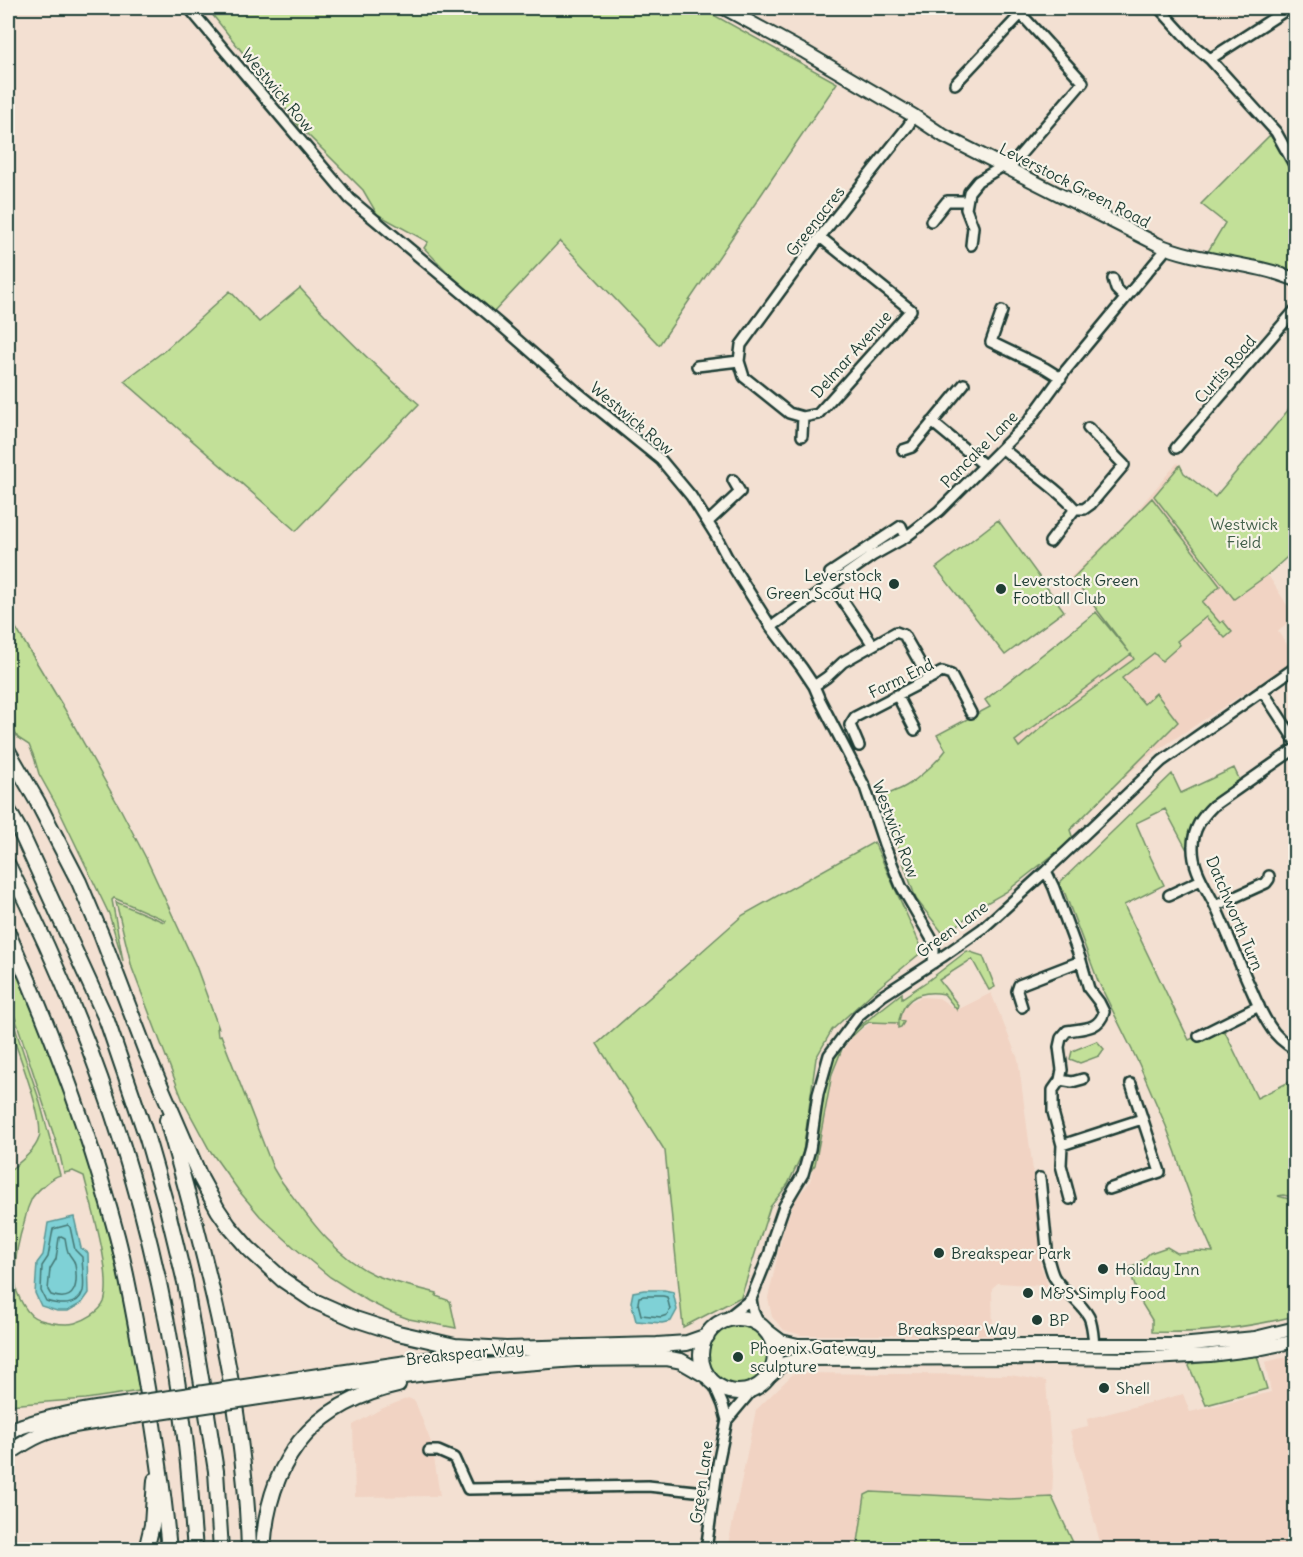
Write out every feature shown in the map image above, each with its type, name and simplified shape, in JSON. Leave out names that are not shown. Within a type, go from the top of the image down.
[{"type":"highway","points":[[8,751],[79,882],[146,1052],[201,1179],[229,1226],[248,1248],[283,1280],[314,1301],[381,1328],[414,1337],[455,1346],[507,1349]]},
{"type":"highway","points":[[8,810],[21,833],[107,1021],[147,1138],[185,1282],[216,1471],[221,1550]]},
{"type":"highway","points":[[8,866],[62,984],[96,1067],[140,1209],[159,1288],[177,1381],[186,1445],[195,1550]]},
{"type":"highway","points":[[8,933],[68,1079],[93,1154],[117,1238],[154,1423],[169,1550]]},
{"type":"highway","points":[[146,1052],[200,1237],[228,1364],[244,1464],[249,1515],[249,1550]]},
{"type":"highway","points":[[734,1318],[747,1319],[762,1327],[771,1337],[776,1356],[774,1366],[770,1376],[753,1389],[732,1392],[721,1388],[710,1379],[704,1368],[701,1352],[707,1336],[722,1322],[734,1318]]},
{"type":"highway","name":"Breakspear Way","points":[[507,1349],[685,1344],[707,1336]]},
{"type":"highway","points":[[8,1431],[68,1413],[131,1410],[507,1349]]},
{"type":"highway","name":"Breakspear Way","points":[[258,1391],[486,1366],[576,1359],[666,1358],[681,1361],[710,1379]]},
{"type":"highway","points":[[262,1550],[270,1500],[280,1472],[292,1451],[327,1415],[369,1393],[395,1385],[486,1366]]},
{"type":"highway","points":[[8,1454],[50,1431],[131,1410]]},
{"type":"highway","points":[[146,1550],[152,1525],[154,1423]]},
{"type":"main road","name":"Leverstock Green Road","points":[[724,8],[914,116],[944,136],[1167,248],[1185,254],[1294,276]]},
{"type":"main road","name":"Breakspear Way","points":[[762,1327],[781,1341],[798,1345],[1094,1346],[1204,1343],[1255,1338],[1296,1328]]},
{"type":"main road","name":"Breakspear Way","points":[[770,1376],[785,1363],[802,1359],[1132,1359],[1210,1355],[1296,1341]]},
{"type":"street","name":"Westwick Row","points":[[189,8],[350,199],[661,460],[691,496],[771,627],[814,686],[865,786],[901,886],[934,943]]},
{"type":"street","points":[[1159,8],[1192,44],[1210,59],[1276,132],[1296,168]]},
{"type":"street","points":[[1210,59],[1287,8]]},
{"type":"street","points":[[955,84],[1021,14],[1083,82],[1005,168],[978,181],[969,192],[966,209],[973,227],[970,245]]},
{"type":"street","name":"Greenacres","points":[[740,361],[741,345],[820,237],[914,116]]},
{"type":"street","points":[[931,221],[947,201],[967,201]]},
{"type":"street","name":"Delmar Avenue","points":[[740,361],[744,377],[789,413],[803,417],[818,414],[911,310],[820,237]]},
{"type":"street","name":"Pancake Lane","points":[[771,627],[832,583],[830,573],[870,552],[901,526],[906,537],[939,511],[1028,422],[1167,248]]},
{"type":"street","points":[[1113,279],[1116,289],[1125,298]]},
{"type":"street","name":"Curtis Road","points":[[1176,448],[1296,309]]},
{"type":"street","points":[[1002,311],[991,342],[1061,378]]},
{"type":"street","points":[[697,366],[740,361]]},
{"type":"street","points":[[903,450],[912,447],[964,384]]},
{"type":"street","name":"Delmar Avenue","points":[[802,436],[803,417]]},
{"type":"street","points":[[932,422],[984,465]]},
{"type":"street","points":[[1002,448],[1053,487],[1075,509],[1084,509],[1091,504],[1124,465],[1088,428]]},
{"type":"street","points":[[708,522],[740,492],[733,480]]},
{"type":"street","points":[[1050,542],[1075,509]]},
{"type":"street","points":[[839,595],[873,645]]},
{"type":"street","points":[[814,686],[843,662],[896,632],[904,635],[928,679]]},
{"type":"street","name":"Green Lane","points":[[722,1322],[751,1299],[770,1252],[784,1206],[803,1174],[810,1149],[818,1094],[829,1055],[859,1015],[882,996],[982,929],[1162,761],[1296,667]]},
{"type":"street","name":"Farm End","points":[[859,746],[850,725],[855,717],[942,672],[951,675],[971,713]]},
{"type":"street","points":[[1262,690],[1296,742]]},
{"type":"street","points":[[897,695],[915,730]]},
{"type":"street","name":"Datchworth Turn","points":[[1296,748],[1213,806],[1202,817],[1193,845],[1195,865],[1201,880],[1215,906],[1259,1006],[1274,1033],[1296,1050]]},
{"type":"street","points":[[1046,871],[1089,989],[1104,1012],[1096,1026],[1067,1031],[1061,1038],[1059,1047],[1062,1070],[1053,1090],[1053,1112],[1062,1145],[1061,1165],[1070,1199]]},
{"type":"street","points":[[1215,906],[1266,883],[1269,876]]},
{"type":"street","points":[[1168,895],[1201,880]]},
{"type":"street","points":[[933,963],[934,943],[956,948]]},
{"type":"street","points":[[1022,1007],[1017,991],[1019,985],[1081,962]]},
{"type":"street","points":[[1199,1036],[1259,1006]]},
{"type":"street","points":[[1059,1080],[1072,1082],[1083,1079]]},
{"type":"street","points":[[1109,1189],[1160,1172],[1131,1084]]},
{"type":"street","points":[[1062,1145],[1142,1119]]},
{"type":"street","points":[[1040,1178],[1051,1270],[1055,1279],[1079,1302],[1089,1317],[1094,1346]]},
{"type":"street","points":[[751,1299],[753,1311],[762,1327]]},
{"type":"street","name":"Green Lane","points":[[710,1379],[723,1405],[727,1420]]},
{"type":"street","name":"Green Lane","points":[[706,1550],[727,1420],[753,1389]]},
{"type":"street","points":[[429,1451],[438,1451],[454,1458],[468,1489],[640,1486],[714,1493]]},
{"type":"shaded area","points":[[1177,463],[1180,465],[1155,496],[1234,598],[1268,575],[1294,616],[1278,632],[1295,655],[1295,660],[1150,755],[1097,802],[1070,830],[1015,741],[1130,654],[1070,578],[1128,521]]},
{"type":"shaded area","points":[[991,993],[1018,1059],[1040,1223],[1040,1263],[1048,1286],[998,1283],[992,1288],[993,1335],[801,1335],[784,1330],[772,1317],[768,1298],[784,1228],[795,1200],[810,1182],[828,1090],[840,1055],[853,1036],[879,1017],[921,997],[939,998],[957,1010]]},
{"type":"shaded area","points":[[1295,1355],[1295,1549],[1105,1549],[1100,1542],[1070,1431],[1088,1427],[1087,1419],[1183,1394],[1190,1412],[1271,1392],[1265,1362]]},
{"type":"shaded area","points":[[794,1373],[1010,1375],[1046,1381],[1053,1475],[1052,1497],[1009,1499],[865,1495],[857,1549],[727,1550],[756,1410]]},
{"type":"shaded area","points":[[408,1398],[415,1401],[432,1445],[440,1496],[355,1497],[353,1425],[381,1409]]},
{"type":"green space","points":[[207,8],[701,8],[837,83],[659,345],[560,241],[493,313],[476,301],[424,248],[428,242],[377,214],[363,190],[298,125]]},
{"type":"green space","points":[[1270,135],[1295,175],[1296,268],[1291,274],[1207,253],[1225,223],[1201,204]]},
{"type":"green space","points":[[300,288],[357,348],[419,404],[296,531],[124,381],[164,351],[230,291],[259,322]]},
{"type":"green space","name":"Westwick Field","points":[[1295,402],[1295,550],[1266,576],[1234,599],[1154,496],[1180,465],[1184,473],[1215,497]]},
{"type":"green space","points":[[1152,498],[1220,586],[1202,602],[1220,623],[1223,621],[1232,632],[1225,638],[1206,617],[1177,641],[1180,645],[1162,661],[1154,653],[1122,678],[1144,704],[1156,693],[1178,722],[1070,830],[1073,839],[1006,892],[976,909],[945,936],[916,899],[881,799],[911,783],[928,770],[946,750],[937,735],[990,707],[985,700],[1096,612],[1129,652],[1073,578]],"holes":[[[1131,654],[1134,659],[1050,720],[1019,747],[1015,741]]]},
{"type":"green space","name":"Leverstock Green Football Club","points":[[998,520],[1064,611],[1005,655],[936,568]]},
{"type":"green space","points":[[8,615],[64,708],[146,858],[196,966],[219,1029],[217,1027],[218,1036],[221,1035],[273,1168],[279,1178],[321,1233],[346,1257],[375,1275],[437,1293],[436,1296],[450,1301],[456,1328],[409,1319],[390,1312],[330,1277],[260,1216],[209,1149],[183,1101],[132,968],[116,902],[164,922],[165,920],[114,898],[112,900],[123,961],[109,914],[39,774],[29,745],[18,738],[8,720]]},
{"type":"green space","points":[[1234,768],[1242,785],[1213,806],[1196,830],[1195,865],[1165,809],[1136,823],[1164,885],[1124,905],[1189,1040],[1218,1026],[1225,1032],[1257,1098],[1295,1079],[1295,1188],[1293,1197],[1278,1196],[1293,1200],[1292,1205],[1295,1211],[1295,1316],[1224,1329],[1152,1332],[1152,1320],[1139,1299],[1129,1268],[1137,1265],[1150,1253],[1167,1247],[1177,1253],[1213,1252],[1199,1220],[1166,1126],[1139,1064],[1098,981],[1064,891],[1056,886],[1172,774],[1181,793]]},
{"type":"green space","points":[[874,842],[923,951],[832,1030],[816,1058],[803,1152],[788,1184],[770,1207],[741,1297],[683,1327],[665,1151],[597,1044],[743,915]]},
{"type":"green space","points":[[8,950],[56,1069],[90,1169],[108,1231],[139,1391],[86,1399],[8,1405],[10,1347],[8,1346],[8,1172],[37,1143],[40,1129],[34,1099],[8,1022],[8,1007],[39,1099],[60,1175],[41,1188],[32,1198],[29,1206],[16,1255],[17,1292],[31,1315],[52,1323],[71,1324],[88,1318],[102,1306],[106,1290],[106,1275],[84,1176],[73,1171],[64,1173],[59,1151],[8,996]]},
{"type":"green space","points":[[967,951],[983,956],[995,987],[989,990],[972,959],[939,980],[958,1005],[957,1010],[944,994],[922,994],[905,1005],[899,1020],[904,1022],[901,1027],[898,1028],[898,1023],[869,1022],[844,1044],[832,1074],[815,1165],[804,1180],[821,1086],[830,1061],[841,1041],[902,993],[902,998]]},
{"type":"green space","points":[[1097,1041],[1104,1049],[1099,1056],[1080,1063],[1070,1059],[1072,1051]]},
{"type":"green space","points":[[737,1326],[754,1331],[762,1339],[767,1356],[762,1373],[754,1381],[737,1386],[720,1381],[712,1373],[707,1356],[712,1339],[720,1331]]},
{"type":"green space","points":[[809,1350],[1070,1350],[1070,1354],[809,1355]]},
{"type":"green space","points":[[1257,1356],[1267,1389],[1206,1405],[1190,1364]]},
{"type":"green space","points":[[871,1492],[1009,1499],[1052,1497],[1076,1549],[857,1549],[865,1495]]},
{"type":"water","points":[[74,1217],[81,1248],[88,1253],[89,1293],[82,1303],[68,1311],[57,1311],[41,1306],[35,1293],[37,1263],[43,1255],[48,1223]]},
{"type":"water","points":[[644,1290],[673,1292],[677,1310],[671,1321],[662,1323],[636,1321],[631,1302],[633,1292]]},
{"type":"place","name":"Leverstock Green Scout HQ","points":[[894,584]]},
{"type":"place","name":"Leverstock Green Football Club","points":[[1001,589]]},
{"type":"place","name":"Breakspear Park","points":[[939,1253]]},
{"type":"place","name":"Holiday Inn","points":[[1103,1269]]},
{"type":"place","name":"M&S Simply Food","points":[[1028,1293]]},
{"type":"place","name":"BP","points":[[1037,1320]]},
{"type":"place","name":"Phoenix Gateway sculpture","points":[[738,1357]]},
{"type":"place","name":"Shell","points":[[1104,1388]]}]
